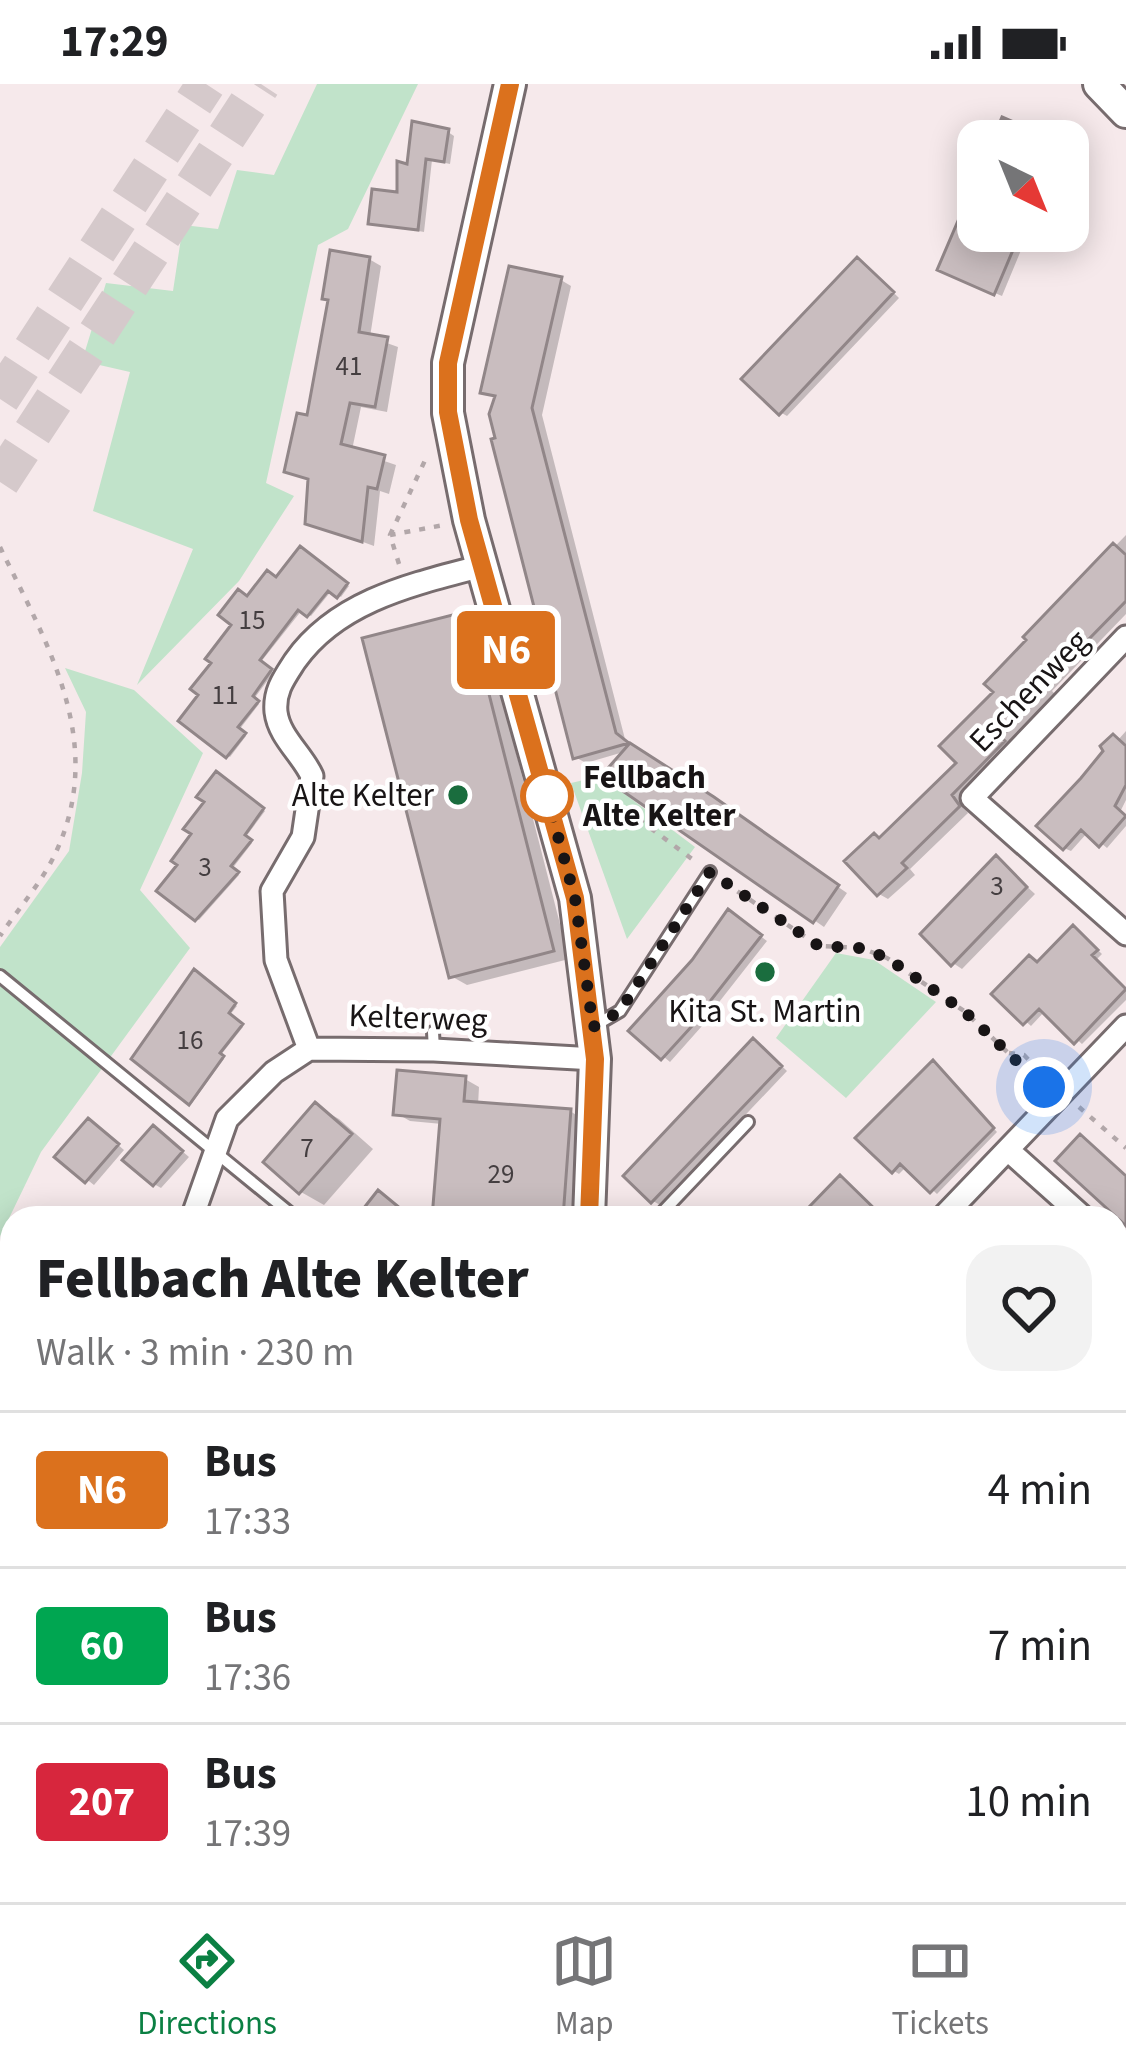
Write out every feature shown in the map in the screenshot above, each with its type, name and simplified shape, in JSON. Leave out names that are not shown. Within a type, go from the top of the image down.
[{"type":"main road","points":[[510,84],[448,363],[448,412],[469,520],[575,898],[595,1059],[589,1206]]},
{"type":"main road","points":[[1099,84],[1126,112]]},
{"type":"street","points":[[309,1049],[276,960],[272,891],[303,838],[313,776],[286,738],[276,714],[278,687],[329,621],[406,586],[482,566]]},
{"type":"street","name":"Eschenweg","points":[[1126,637],[972,798],[1126,934]]},
{"type":"street","points":[[954,1206],[1126,1027]]},
{"type":"street","name":"Kelterweg","points":[[196,1206],[227,1119],[274,1072],[309,1049],[434,1041],[595,1059]]},
{"type":"street","points":[[1008,1150],[1071,1206]]},
{"type":"lane","points":[[593,1027],[620,1011],[710,872]]},
{"type":"lane","points":[[0,976],[281,1206]]},
{"type":"lane","points":[[668,1206],[748,1122]]},
{"type":"path","points":[[406,586],[390,536],[428,454]]},
{"type":"path","points":[[390,536],[469,520]]},
{"type":"path","points":[[0,547],[62,681],[73,716],[75,758],[71,806],[56,853],[0,936]]},
{"type":"path","points":[[584,815],[621,806],[819,946],[861,948],[887,958],[964,1011],[1044,1087],[1063,1093],[1126,1148]]},
{"type":"path","points":[[1010,1053],[1024,1055],[1040,1072]]},
{"type":"green space","points":[[317,84],[418,84],[348,229],[318,245],[266,483],[294,496],[239,581],[137,685],[193,549],[93,511],[130,372],[82,361],[106,283],[173,291],[183,225],[218,229],[237,170],[274,175]]},
{"type":"green space","points":[[65,668],[134,690],[203,753],[140,890],[190,948],[41,1152],[15,1206],[0,1206],[0,947],[69,851],[86,712]]},
{"type":"green space","points":[[601,776],[695,847],[627,939],[571,783]]},
{"type":"green space","points":[[836,953],[874,960],[936,1002],[846,1098],[776,1038]]},
{"type":"building","points":[[412,121],[449,129],[444,162],[426,159],[418,230],[368,224],[372,189],[397,192],[397,161],[407,164]]},
{"type":"building","points":[[957,223],[957,252],[1012,252],[994,295],[937,270]]},
{"type":"building","points":[[330,250],[370,257],[359,332],[388,337],[375,407],[350,403],[341,444],[385,455],[377,489],[368,487],[362,542],[305,524],[308,479],[284,472],[297,413],[307,415],[328,300],[322,299]]},
{"type":"building","points":[[857,257],[894,292],[779,415],[741,379]]},
{"type":"building","points":[[509,266],[562,277],[532,408],[616,733],[629,743],[573,759],[491,439],[495,438],[489,414],[495,396],[480,393]]},
{"type":"building","points":[[1113,543],[1126,555],[1126,601],[1045,684],[1048,687],[1001,737],[1005,741],[952,795],[960,806],[902,863],[907,868],[877,896],[844,861],[874,833],[879,838],[956,763],[939,746],[993,692],[984,684],[1026,640],[1023,637]]},
{"type":"building","points":[[300,546],[348,583],[337,598],[328,591],[307,617],[298,610],[260,660],[272,669],[253,696],[259,701],[238,727],[246,733],[226,758],[178,721],[198,695],[190,689],[211,663],[205,659],[231,625],[218,615],[238,589],[247,596],[267,570],[276,577]]},
{"type":"building","name":"Alte Kelter","points":[[468,611],[554,951],[449,978],[362,638]]},
{"type":"building","points":[[1113,734],[1126,746],[1126,785],[1115,806],[1126,816],[1099,847],[1081,830],[1063,850],[1036,826],[1081,778]]},
{"type":"building","points":[[630,743],[839,885],[813,923],[601,776]]},
{"type":"building","points":[[216,771],[264,808],[245,835],[252,840],[231,866],[239,872],[195,921],[156,891],[177,865],[171,861],[191,834],[183,829],[204,802],[196,797]]},
{"type":"building","points":[[996,855],[1027,887],[951,966],[920,934]]},
{"type":"building","points":[[728,909],[762,935],[713,1003],[661,1060],[628,1031],[692,960]]},
{"type":"building","points":[[1073,925],[1098,950],[1092,955],[1126,989],[1074,1044],[1039,1009],[1023,1025],[991,994],[1029,955],[1037,962]]},
{"type":"building","points":[[194,969],[236,1003],[229,1013],[243,1024],[189,1105],[131,1059]]},
{"type":"building","points":[[753,1038],[782,1066],[651,1203],[623,1176]]},
{"type":"building","points":[[933,1060],[994,1128],[930,1193],[900,1164],[892,1173],[855,1138]]},
{"type":"building","points":[[397,1070],[466,1076],[464,1101],[571,1109],[564,1206],[433,1206],[440,1119],[393,1115]]},
{"type":"building","points":[[315,1102],[352,1134],[299,1194],[263,1162]]},
{"type":"building","points":[[88,1118],[119,1144],[85,1183],[54,1157]]},
{"type":"building","points":[[153,1125],[183,1151],[153,1186],[122,1160]]},
{"type":"building","points":[[1080,1134],[1126,1176],[1126,1206],[1104,1206],[1055,1161]]},
{"type":"building","points":[[840,1175],[872,1206],[810,1206]]},
{"type":"building","points":[[378,1190],[397,1206],[365,1206]]},
{"type":"tunnel","points":[[0,399],[206,84]]},
{"type":"tunnel","points":[[0,482],[261,84]]},
{"type":"bus line","name":"N6","points":[[510,84],[448,363],[448,412],[469,520],[575,898],[595,1059],[590,1206]]},
{"type":"place","name":"Alte Kelter","points":[[458,795]]},
{"type":"place","name":"Fellbach Alte Kelter","points":[[547,796]]},
{"type":"place","name":"Kita St. Martin","points":[[765,972]]},
{"type":"route","points":[[547,796],[575,898],[593,1027],[620,1011],[710,872],[819,946],[861,948],[887,958],[964,1011],[1044,1087]]}]
